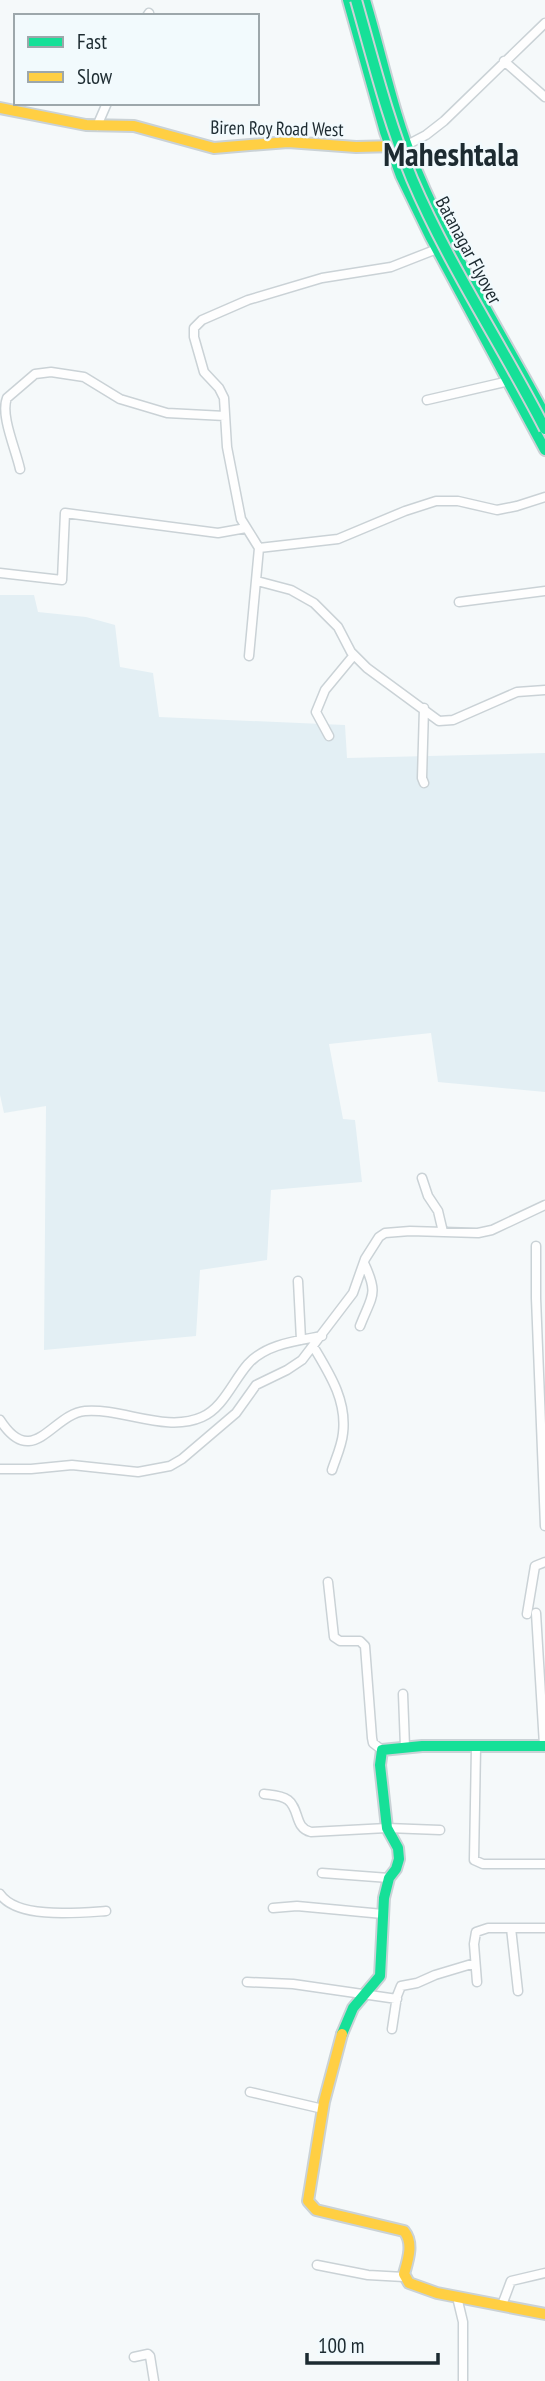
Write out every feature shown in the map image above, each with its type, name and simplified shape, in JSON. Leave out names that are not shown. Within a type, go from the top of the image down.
[{"type":"street","points":[[348,0],[390,146],[406,187],[545,450]]},
{"type":"street","name":"Batanagar Flyover","points":[[356,0],[399,145],[413,180],[430,217],[545,429]]},
{"type":"street","points":[[365,0],[407,145],[439,220],[545,415]]},
{"type":"street","points":[[407,145],[444,121],[545,23]]},
{"type":"street","points":[[504,61],[545,97]]},
{"type":"street","points":[[97,126],[106,105]]},
{"type":"street","name":"Biren Roy Road West","points":[[0,108],[86,125],[134,126],[214,148],[288,142],[356,147],[407,145]]},
{"type":"street","points":[[249,656],[259,548],[246,528],[236,502],[222,393],[204,372],[193,331],[198,323],[248,300],[314,280],[391,267],[437,249]]},
{"type":"street","points":[[20,469],[6,419],[5,403],[31,376],[41,372],[84,377],[120,399],[167,413],[225,416]]},
{"type":"street","points":[[427,400],[509,381]]},
{"type":"street","points":[[259,548],[338,539],[436,501],[458,501],[497,510],[545,497]]},
{"type":"street","points":[[0,573],[62,580],[65,513],[218,533],[246,528]]},
{"type":"street","points":[[257,581],[291,590],[314,603],[338,627],[354,655],[389,687],[424,708],[434,718],[443,721],[471,713],[517,692],[545,690]]},
{"type":"street","points":[[459,602],[545,591]]},
{"type":"street","points":[[329,736],[316,712],[325,690],[354,655]]},
{"type":"street","points":[[424,708],[424,783]]},
{"type":"street","points":[[422,1178],[425,1190],[438,1211],[443,1232]]},
{"type":"street","points":[[0,1469],[72,1465],[138,1472],[170,1466],[236,1413],[256,1385],[302,1360],[353,1293],[375,1242],[385,1233],[478,1233],[492,1230],[545,1205]]},
{"type":"street","points":[[536,1246],[541,1287],[545,1526]]},
{"type":"street","points":[[360,1326],[374,1291],[373,1281],[364,1263]]},
{"type":"street","points":[[298,1281],[301,1340]]},
{"type":"street","points":[[0,1420],[8,1431],[26,1441],[42,1439],[83,1411],[111,1412],[173,1422],[194,1420],[212,1411],[242,1371],[260,1354],[284,1344],[322,1336]]},
{"type":"street","points":[[313,1346],[336,1386],[342,1404],[344,1431],[332,1470]]},
{"type":"street","points":[[328,1583],[334,1637],[340,1641],[360,1641],[365,1646],[372,1738],[373,1743],[382,1750],[405,1747],[544,1746],[532,1613],[535,1566],[545,1562]]},
{"type":"street","points":[[403,1694],[405,1747]]},
{"type":"street","points":[[476,1748],[474,1860],[483,1864],[545,1864]]},
{"type":"street","points":[[382,1750],[380,1765],[387,1828],[398,1847],[399,1859],[384,1898],[380,1976],[376,1986],[357,2002],[351,2011],[327,2082],[308,2201],[316,2210],[404,2231],[408,2235],[410,2251],[404,2277]]},
{"type":"street","points":[[264,1794],[288,1800],[305,1831],[387,1828],[440,1830]]},
{"type":"street","points":[[322,1873],[390,1878]]},
{"type":"street","points":[[0,1894],[4,1900],[20,1909],[73,1913],[106,1911]]},
{"type":"street","points":[[273,1908],[297,1906],[383,1914]]},
{"type":"street","points":[[477,1982],[476,1932],[488,1928],[545,1928]]},
{"type":"street","points":[[511,1928],[518,1991]]},
{"type":"street","points":[[392,2029],[399,1989],[405,1984],[417,1983],[475,1963]]},
{"type":"street","points":[[247,1982],[293,1984],[397,1999]]},
{"type":"street","points":[[250,2092],[323,2109]]},
{"type":"street","points":[[317,2265],[368,2275],[404,2277],[409,2283],[457,2297],[545,2314]]},
{"type":"street","points":[[502,2305],[511,2281],[545,2273]]},
{"type":"street","points":[[457,2297],[463,2322],[463,2381]]},
{"type":"street","points":[[134,2357],[148,2354],[150,2356],[154,2381]]},
{"type":"shaded area","points":[[0,595],[34,595],[38,612],[86,617],[115,625],[120,667],[153,673],[159,717],[345,725],[347,758],[545,753],[545,1092],[438,1082],[431,1033],[329,1044],[343,1119],[355,1120],[362,1182],[271,1190],[267,1260],[200,1270],[196,1336],[44,1350],[46,1106],[4,1113],[0,1095]]},
{"type":"traffic: fast","points":[[348,0],[385,132],[401,176],[431,238],[545,450]]},
{"type":"traffic: fast","points":[[356,0],[388,113],[412,179],[442,243],[545,429]]},
{"type":"traffic: fast","points":[[365,0],[394,106],[416,169],[461,263],[545,415]]},
{"type":"traffic: fast","points":[[342,2034],[353,2008],[380,1976],[384,1898],[389,1878],[399,1859],[398,1848],[387,1828],[380,1765],[382,1750],[422,1746],[545,1746]]},
{"type":"traffic: slow","points":[[0,108],[86,125],[134,126],[214,148],[288,142],[356,147],[397,146]]},
{"type":"traffic: slow","points":[[342,2034],[324,2102],[308,2201],[316,2210],[404,2231],[409,2241],[404,2274],[409,2283],[437,2293],[545,2314]]},
{"type":"district","name":"Maheshtala","points":[[451,153]]}]
